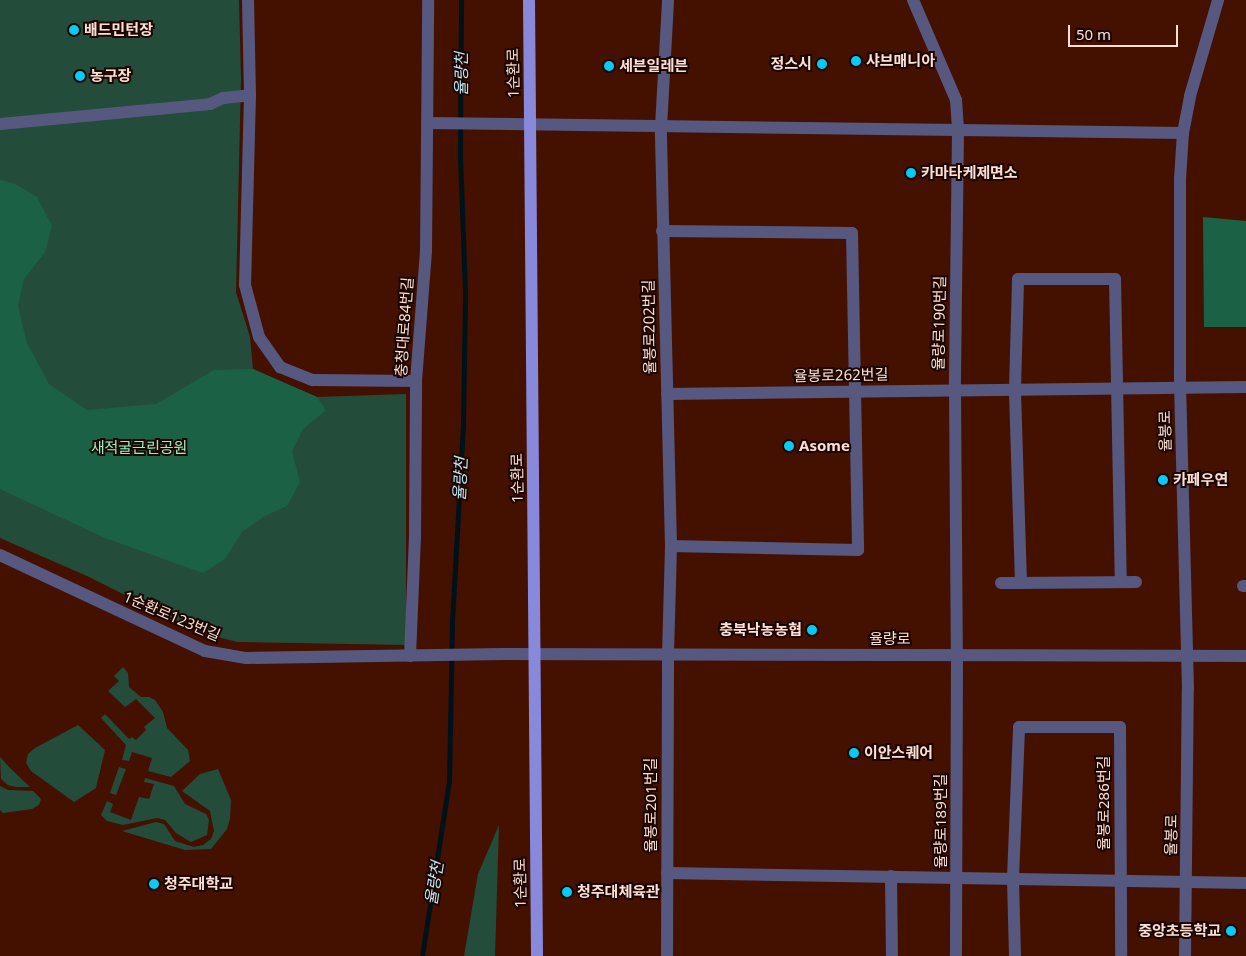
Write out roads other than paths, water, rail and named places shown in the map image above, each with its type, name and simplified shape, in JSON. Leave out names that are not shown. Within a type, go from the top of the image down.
[{"type":"main road","name":"1순환로","points":[[529,0],[537,956]]},
{"type":"street","points":[[248,0],[250,95],[245,285],[259,337],[280,367],[313,380],[416,381]]},
{"type":"street","name":"충청대로84번길","points":[[410,656],[415,537],[416,381],[426,251],[428,0]]},
{"type":"street","name":"율봉로202번길","points":[[668,0],[661,127],[671,546],[668,654]]},
{"type":"street","name":"율량로190번길","points":[[913,0],[956,100],[958,130],[955,390],[958,656]]},
{"type":"street","name":"율봉로","points":[[1186,956],[1187,656],[1180,387],[1180,179],[1183,133],[1190,96],[1218,0]]},
{"type":"street","points":[[0,124],[210,104],[223,98],[250,95]]},
{"type":"street","points":[[428,123],[1183,133]]},
{"type":"street","points":[[662,231],[852,232],[858,550],[671,546]]},
{"type":"street","points":[[1021,583],[1015,389],[1018,279],[1115,279],[1121,582]]},
{"type":"street","name":"율봉로262번길","points":[[667,394],[1246,387]]},
{"type":"street","name":"1순환로123번길","points":[[0,555],[205,650],[246,658],[504,654]]},
{"type":"street","points":[[1001,583],[1136,582]]},
{"type":"street","name":"율량로","points":[[504,654],[1246,656]]},
{"type":"street","name":"율봉로201번길","points":[[667,956],[668,654]]},
{"type":"street","name":"율량로189번길","points":[[956,956],[958,656]]},
{"type":"street","name":"율봉로286번길","points":[[1014,878],[1019,727],[1120,727],[1121,956]]},
{"type":"street","points":[[667,873],[1187,880],[1246,883]]},
{"type":"street","points":[[891,876],[892,956]]},
{"type":"street","points":[[1014,878],[1015,956]]},
{"type":"waterway","name":"율량천","points":[[422,956],[449,781],[452,622],[463,425],[465,292],[460,154],[461,0]]},
{"type":"place","name":"배드민턴장","points":[[74,30]]},
{"type":"place","name":"샤브매니아","points":[[856,61]]},
{"type":"place","name":"정스시","points":[[822,64]]},
{"type":"place","name":"세븐일레븐","points":[[609,66]]},
{"type":"place","name":"농구장","points":[[80,76]]},
{"type":"place","name":"카마타케제면소","points":[[911,173]]},
{"type":"place","name":"Asome","points":[[789,446]]},
{"type":"place","name":"카페우연","points":[[1163,480]]},
{"type":"place","name":"충북낙농농협","points":[[812,630]]},
{"type":"place","name":"이안스퀘어","points":[[854,753]]},
{"type":"place","name":"청주대학교","points":[[154,884]]},
{"type":"place","name":"청주대체육관","points":[[567,892]]},
{"type":"place","name":"중앙초등학교","points":[[1231,931]]},
{"type":"park label","name":"새적굴근린공원","points":[[139,448]]}]
